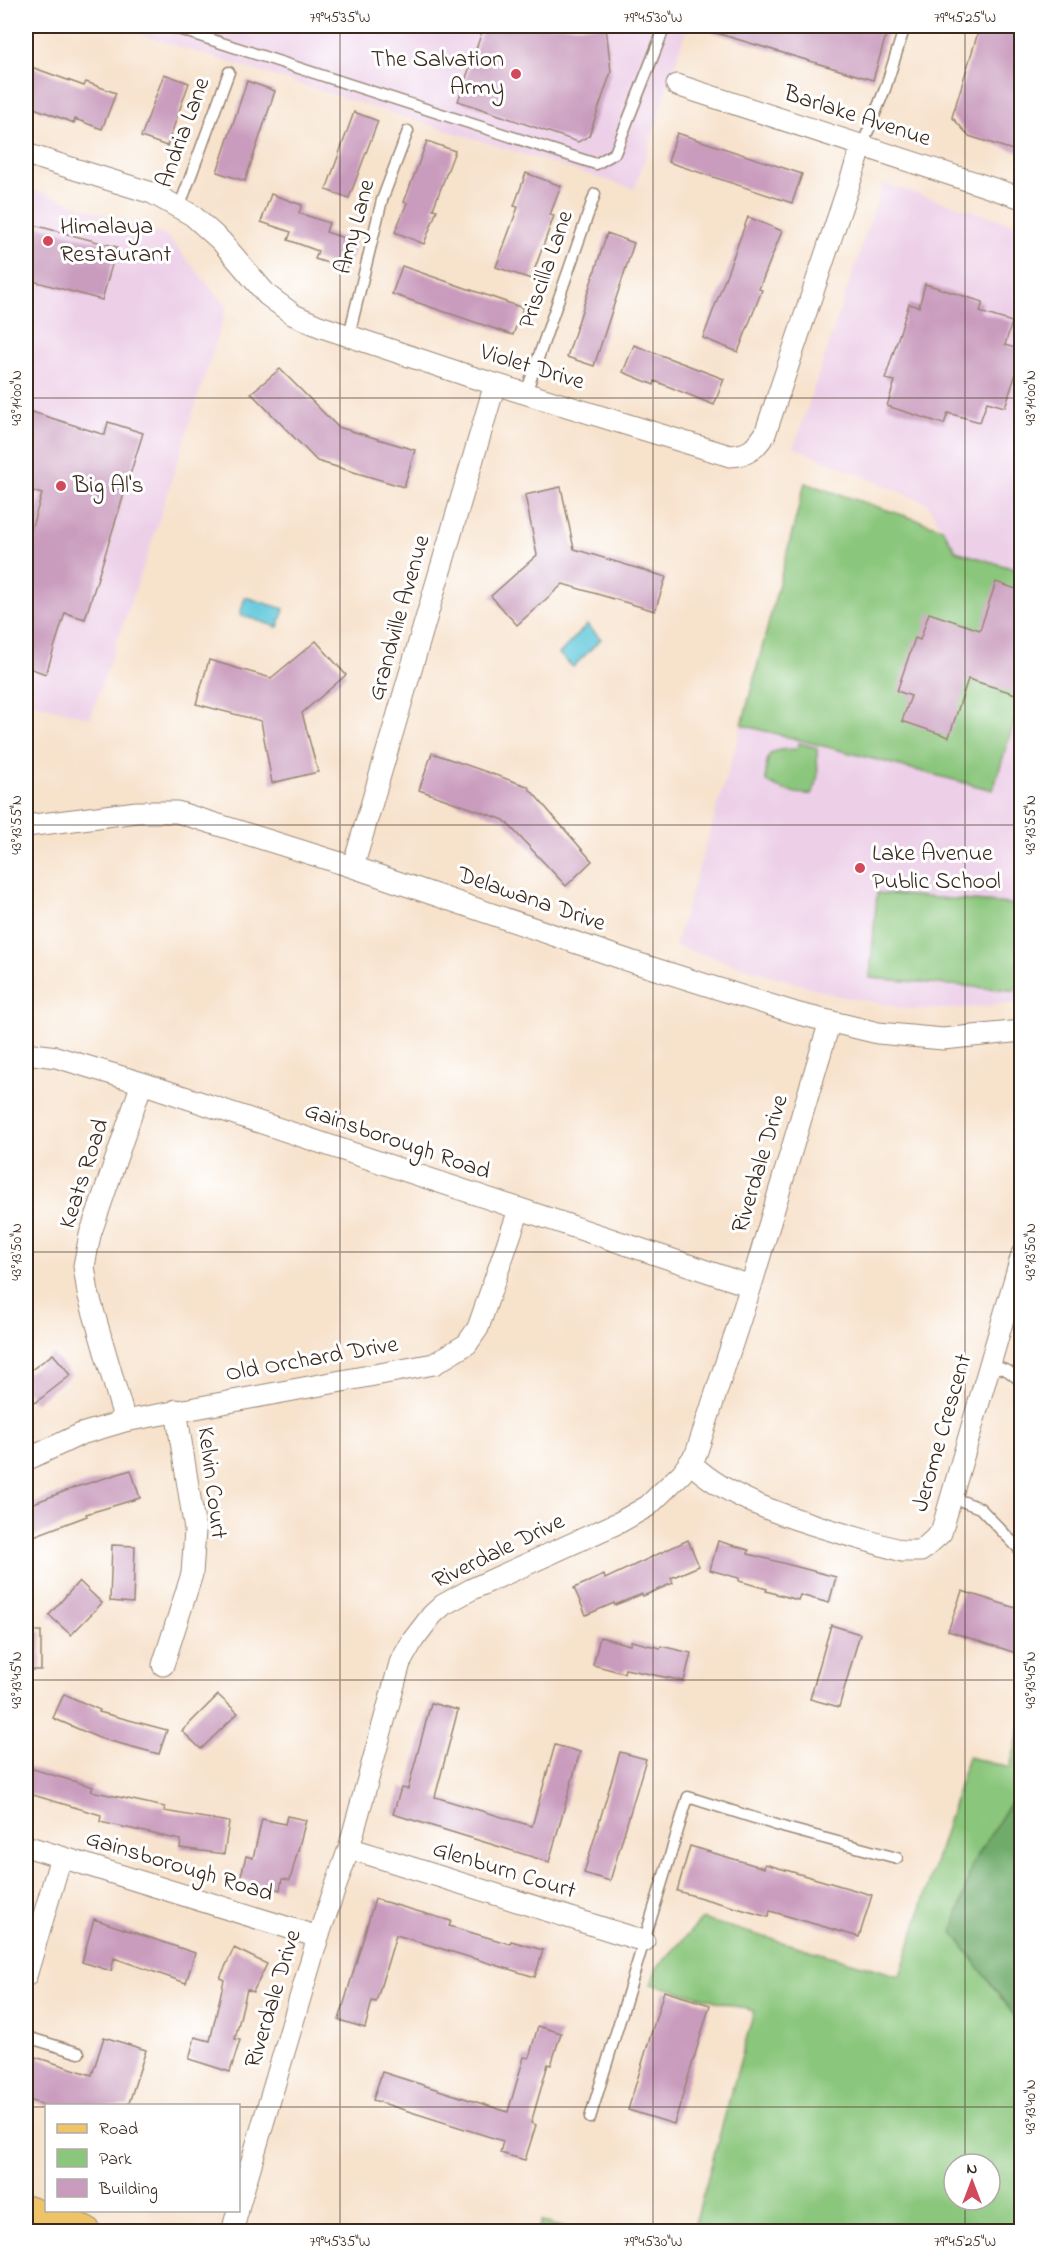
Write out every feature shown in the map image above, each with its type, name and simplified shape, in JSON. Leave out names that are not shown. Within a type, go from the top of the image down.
[{"type":"main road","points":[[26,2212],[84,2232]]},
{"type":"street","name":"Barlake Avenue","points":[[677,85],[1022,198]]},
{"type":"street","name":"Violet Drive","points":[[26,154],[152,193],[179,208],[207,228],[253,281],[281,306],[319,326],[495,384],[730,456],[743,456],[754,450],[765,434],[862,146]]},
{"type":"street","name":"Grandville Avenue","points":[[353,867],[495,384]]},
{"type":"street","name":"Delawana Drive","points":[[26,826],[137,812],[177,812],[353,867],[630,961],[799,1014],[878,1033],[943,1039],[1022,1032]]},
{"type":"street","name":"Riverdale Drive","points":[[240,2202],[318,1937],[349,1848],[397,1672],[413,1640],[432,1615],[443,1605],[472,1589],[620,1522],[648,1506],[682,1473],[696,1454],[751,1286],[830,1021]]},
{"type":"street","name":"Gainsborough Road","points":[[26,1053],[56,1057],[142,1083],[751,1286]]},
{"type":"street","name":"Keats Road","points":[[125,1421],[88,1293],[84,1266],[90,1235],[142,1083]]},
{"type":"street","name":"Old Orchard Drive","points":[[26,1460],[81,1434],[125,1421],[434,1364],[467,1344],[478,1328],[519,1210]]},
{"type":"street","name":"Jerome Crescent","points":[[690,1462],[714,1481],[761,1508],[902,1551],[921,1551],[941,1533],[989,1364],[1015,1296],[1022,1254]]},
{"type":"street","name":"Kelvin Court","points":[[163,1665],[192,1574],[195,1530],[176,1410]]},
{"type":"street","name":"Gainsborough Road","points":[[26,1846],[318,1937]]},
{"type":"street","name":"Glenburn Court","points":[[349,1848],[644,1941]]},
{"type":"street","points":[[26,1976],[61,1857]]},
{"type":"street","name":"Riverdale Drive","points":[[231,2232],[237,2212]]},
{"type":"lane","points":[[169,26],[596,164],[615,153],[665,26]]},
{"type":"lane","points":[[862,146],[885,89],[905,26]]},
{"type":"lane","name":"Andria Lane","points":[[179,208],[229,72]]},
{"type":"lane","name":"Amy Lane","points":[[350,335],[382,200],[408,131]]},
{"type":"lane","name":"Priscilla Lane","points":[[526,393],[595,194]]},
{"type":"lane","points":[[989,1364],[1008,1371],[1022,1382]]},
{"type":"lane","points":[[951,1497],[980,1508],[1022,1552]]},
{"type":"lane","points":[[590,2118],[688,1797],[786,1828],[897,1858]]},
{"type":"lane","points":[[26,2041],[27,2037],[79,2053]]},
{"type":"shaded area","points":[[113,26],[687,26],[635,189]]},
{"type":"shaded area","points":[[883,183],[1021,226],[1021,571],[956,551],[927,503],[794,447]]},
{"type":"shaded area","points":[[26,187],[168,237],[227,307],[150,547],[90,718],[26,701]]},
{"type":"shaded area","name":"Lake Avenue Public School","points":[[1021,698],[1021,1003],[956,1009],[908,1009],[839,996],[675,946],[742,725],[830,749]]},
{"type":"green space","points":[[805,483],[942,528],[956,551],[1021,571],[1021,700],[993,790],[742,725]]},
{"type":"green space","points":[[799,743],[817,748],[817,777],[811,794],[787,791],[766,781],[767,763],[771,754],[780,750],[797,749]]},
{"type":"green space","points":[[877,893],[1021,905],[1021,991],[870,978]]},
{"type":"green space","points":[[1021,1725],[1021,2231],[693,2231],[754,2011],[651,1984],[657,1968],[702,1919],[900,1976],[968,1757],[1010,1768]]},
{"type":"green space","points":[[1021,1786],[1021,2025],[953,1932],[972,1864]]},
{"type":"green space","points":[[541,2221],[572,2231],[538,2231]]},
{"type":"water","points":[[245,597],[284,609],[278,627],[240,615]]},
{"type":"water","points":[[587,625],[601,639],[573,667],[559,654]]},
{"type":"building","points":[[484,26],[606,26],[611,72],[589,136],[578,142],[458,101]]},
{"type":"building","points":[[703,26],[867,26],[887,32],[873,80],[703,29]]},
{"type":"building","points":[[980,26],[1022,26],[1022,153],[969,136],[952,117]]},
{"type":"building","points":[[26,65],[84,86],[86,82],[116,93],[102,129],[75,119],[74,123],[26,105]]},
{"type":"building","points":[[164,74],[189,83],[167,146],[141,137]]},
{"type":"building","points":[[247,81],[275,91],[245,181],[217,172]]},
{"type":"building","points":[[354,112],[378,121],[349,198],[326,190]]},
{"type":"building","points":[[677,133],[802,174],[792,203],[668,162]]},
{"type":"building","points":[[427,141],[455,151],[433,209],[437,210],[424,244],[395,232]]},
{"type":"building","points":[[526,173],[561,186],[550,215],[554,216],[531,279],[496,267],[518,207],[514,206]]},
{"type":"building","points":[[271,194],[302,205],[299,213],[329,223],[326,232],[356,242],[347,269],[315,259],[318,251],[288,240],[291,232],[261,222]]},
{"type":"building","points":[[748,217],[782,231],[738,352],[703,338]]},
{"type":"building","points":[[26,223],[117,247],[102,300],[26,279]]},
{"type":"building","points":[[607,233],[634,243],[594,366],[567,357]]},
{"type":"building","points":[[402,266],[523,308],[513,335],[392,294]]},
{"type":"building","points":[[925,284],[983,302],[980,312],[1012,322],[1005,345],[1022,350],[1022,355],[1005,407],[987,402],[980,422],[948,413],[944,424],[887,406],[895,381],[885,379],[909,304],[919,307]]},
{"type":"building","points":[[634,345],[724,379],[714,405],[655,381],[654,385],[623,372]]},
{"type":"building","points":[[280,369],[338,427],[415,450],[404,487],[317,461],[251,393]]},
{"type":"building","points":[[26,410],[105,435],[108,422],[143,433],[85,619],[65,613],[46,674],[26,667],[26,546],[42,494],[26,489]]},
{"type":"building","points":[[561,487],[574,549],[666,577],[655,611],[563,584],[517,625],[491,596],[537,555],[525,495]]},
{"type":"building","points":[[996,582],[1022,591],[1022,696],[968,679],[949,737],[902,721],[911,696],[897,691],[915,638],[920,640],[929,613],[980,630]]},
{"type":"building","points":[[316,641],[346,675],[302,713],[318,772],[272,783],[261,721],[196,704],[209,660],[271,678]]},
{"type":"building","points":[[432,753],[527,786],[592,861],[566,886],[504,820],[419,790]]},
{"type":"building","points":[[53,1354],[71,1375],[35,1403],[26,1390],[26,1374]]},
{"type":"building","points":[[131,1470],[140,1498],[86,1514],[87,1516],[26,1539],[26,1506]]},
{"type":"building","points":[[688,1540],[699,1566],[671,1578],[673,1583],[643,1596],[642,1594],[615,1605],[614,1603],[586,1615],[574,1588],[604,1575],[605,1579]]},
{"type":"building","points":[[718,1541],[749,1550],[748,1554],[836,1577],[829,1603],[800,1595],[798,1600],[766,1591],[767,1589],[739,1581],[739,1578],[710,1570]]},
{"type":"building","points":[[112,1545],[135,1546],[133,1603],[110,1601]]},
{"type":"building","points":[[79,1581],[102,1603],[71,1635],[49,1615]]},
{"type":"building","points":[[962,1591],[1022,1610],[1022,1655],[948,1631]]},
{"type":"building","points":[[831,1625],[860,1634],[839,1707],[810,1699]]},
{"type":"building","points":[[26,1631],[41,1631],[41,1670],[26,1670]]},
{"type":"building","points":[[600,1637],[630,1645],[631,1641],[691,1653],[684,1681],[625,1669],[624,1673],[593,1665]]},
{"type":"building","points":[[64,1694],[100,1710],[99,1712],[167,1730],[159,1754],[99,1738],[53,1718]]},
{"type":"building","points":[[218,1695],[238,1713],[201,1749],[182,1731]]},
{"type":"building","points":[[431,1703],[458,1710],[435,1797],[532,1826],[555,1745],[580,1752],[549,1862],[393,1814],[401,1788],[408,1789]]},
{"type":"building","points":[[620,1752],[646,1759],[610,1881],[584,1873]]},
{"type":"building","points":[[26,1767],[93,1787],[91,1791],[165,1807],[164,1811],[229,1822],[224,1854],[180,1848],[181,1840],[100,1822],[101,1815],[26,1793]]},
{"type":"building","points":[[287,1816],[306,1820],[290,1880],[282,1879],[280,1890],[240,1879],[246,1856],[253,1858],[262,1819],[285,1824]]},
{"type":"building","points":[[690,1846],[764,1868],[765,1864],[872,1895],[859,1937],[770,1911],[768,1917],[677,1891]]},
{"type":"building","points":[[375,1899],[451,1921],[449,1926],[510,1944],[511,1941],[543,1950],[535,1977],[396,1935],[376,2002],[372,2001],[365,2028],[339,2020]]},
{"type":"building","points":[[94,1919],[195,1953],[186,1983],[114,1958],[111,1971],[82,1962]]},
{"type":"building","points":[[234,1948],[267,1964],[253,1992],[247,1989],[235,2039],[240,2040],[230,2072],[189,2059],[195,2037],[210,2041],[224,1980],[220,1978]]},
{"type":"building","points":[[664,1991],[710,2005],[674,2124],[628,2110]]},
{"type":"building","points":[[538,2026],[561,2033],[551,2065],[548,2064],[531,2123],[536,2125],[525,2160],[500,2153],[503,2141],[373,2100],[382,2072],[508,2112],[524,2057],[529,2058]]},
{"type":"building","points":[[104,2037],[146,2050],[129,2104],[45,2105],[26,2099],[26,2076],[32,2056],[92,2075]]},
{"type":"place","name":"The Salvation Army","points":[[516,74]]},
{"type":"place","name":"Himalaya Restaurant","points":[[48,241]]},
{"type":"place","name":"Big Al's","points":[[61,486]]},
{"type":"place","name":"Lake Avenue Public School","points":[[860,868]]}]
